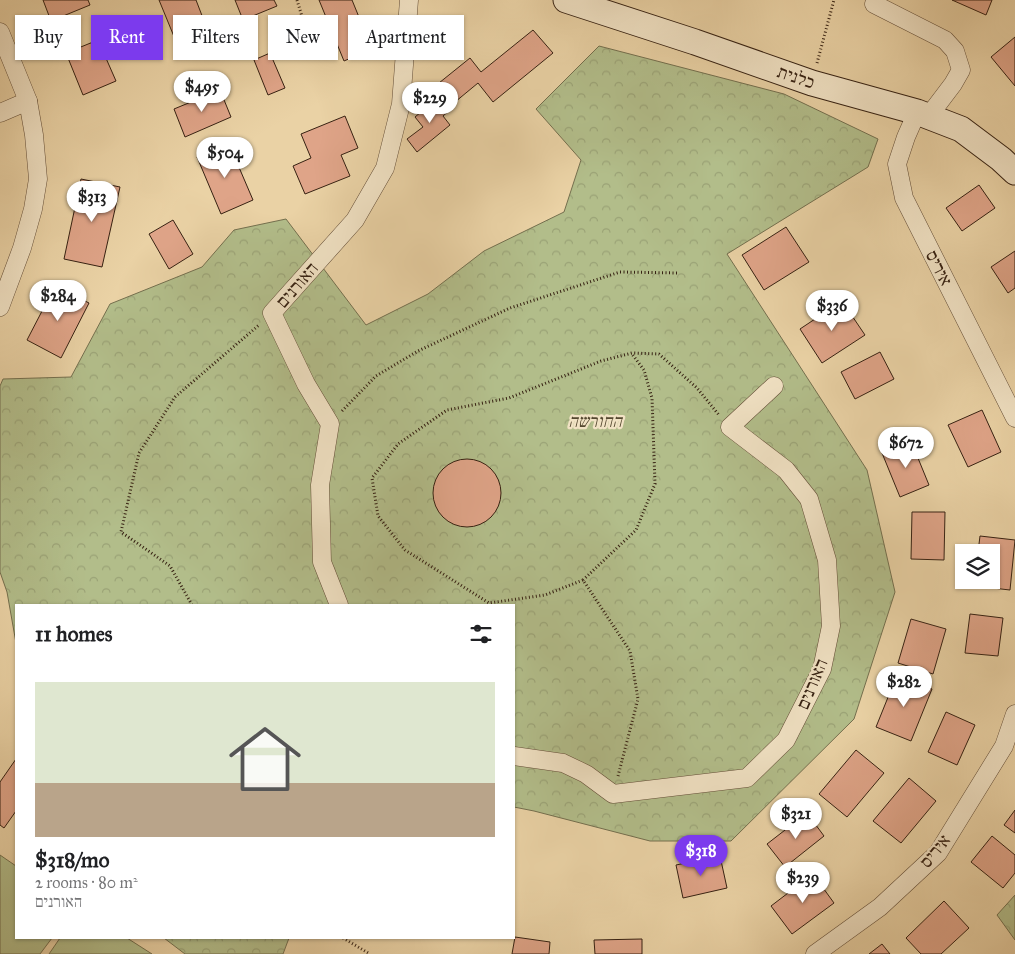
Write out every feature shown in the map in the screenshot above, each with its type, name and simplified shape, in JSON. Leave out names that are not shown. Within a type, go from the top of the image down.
[{"type":"street","name":"האורנים","points":[[330,424],[306,384],[272,313],[355,220],[385,168],[401,104],[409,0]]},
{"type":"street","name":"כלנית","points":[[566,0],[812,83],[923,114],[961,129],[1002,159],[1015,172]]},
{"type":"street","name":"איריס","points":[[874,4],[945,40],[955,51],[961,70],[953,84],[923,114],[906,137],[897,164],[904,198],[1015,418]]},
{"type":"street","points":[[0,32],[28,100],[34,135],[38,179],[33,209],[22,248],[0,307]]},
{"type":"street","points":[[0,113],[28,100]]},
{"type":"street","points":[[730,428],[774,386]]},
{"type":"street","points":[[330,424],[320,485],[322,562],[339,604]]},
{"type":"street","name":"האורנים","points":[[614,794],[747,778],[786,740],[822,669],[831,626],[827,560],[808,499],[786,470],[730,428]]},
{"type":"street","name":"איריס","points":[[815,954],[880,907],[938,853],[1004,746],[1015,714]]},
{"type":"street","points":[[515,756],[563,764],[586,774],[614,794]]},
{"type":"path","points":[[297,0],[302,15]]},
{"type":"path","points":[[812,83],[834,0]]},
{"type":"path","points":[[330,424],[376,376],[418,351],[510,308],[620,272],[679,273]]},
{"type":"path","points":[[191,604],[170,566],[122,532],[139,453],[175,397],[272,313]]},
{"type":"path","points":[[632,353],[644,370],[652,398],[655,484],[636,530],[583,580],[545,595],[489,603],[405,550],[378,516],[372,478],[398,444],[447,410],[509,398],[601,361],[632,353],[659,354],[697,388],[730,428]]},
{"type":"path","points":[[583,580],[630,650],[638,700],[614,794]]},
{"type":"path","points":[[345,939],[370,954]]},
{"type":"green space","name":"החורשה","points":[[599,46],[784,94],[878,139],[868,167],[727,254],[867,470],[895,592],[854,719],[731,841],[650,841],[515,807],[515,604],[15,604],[15,637],[7,592],[0,572],[0,386],[3,379],[71,377],[110,304],[202,267],[234,230],[286,219],[366,325],[428,294],[484,251],[564,212],[581,160],[536,109]]},
{"type":"green space","points":[[0,855],[15,865],[15,939],[51,939],[40,954],[0,954]]},
{"type":"green space","points":[[1015,895],[1015,940],[997,915]]},
{"type":"green space","points":[[59,939],[129,939],[152,954],[49,954]]},
{"type":"green space","points":[[165,939],[289,939],[283,954],[185,954]]},
{"type":"building","points":[[43,0],[88,0],[90,5],[66,15],[49,15]]},
{"type":"building","points":[[159,0],[196,0],[202,15],[173,15],[173,34]]},
{"type":"building","points":[[235,0],[274,0],[277,6],[255,15],[241,15]]},
{"type":"building","points":[[319,0],[352,0],[358,15],[348,15],[348,59],[344,61],[338,46],[338,15],[325,15]]},
{"type":"building","points":[[952,0],[992,0],[986,15]]},
{"type":"building","points":[[533,30],[553,53],[493,102],[478,83],[455,102],[439,83],[470,58],[481,72]]},
{"type":"building","points":[[1015,37],[1015,86],[991,57]]},
{"type":"building","points":[[91,43],[91,60],[107,60],[116,81],[83,95],[69,60],[81,60],[81,47]]},
{"type":"building","points":[[268,54],[268,60],[273,60],[285,88],[268,95],[254,60],[258,60]]},
{"type":"building","points":[[220,90],[231,117],[185,137],[174,109]]},
{"type":"building","points":[[439,97],[450,110],[443,116],[450,125],[417,152],[407,139],[423,127],[415,117]]},
{"type":"building","points":[[345,116],[358,148],[341,155],[350,176],[305,194],[293,166],[311,158],[301,134]]},
{"type":"building","points":[[229,144],[253,200],[221,214],[197,157]]},
{"type":"building","points":[[81,179],[120,187],[102,267],[64,259]]},
{"type":"building","points":[[979,185],[995,208],[962,231],[946,208]]},
{"type":"building","points":[[173,220],[193,254],[169,269],[149,234]]},
{"type":"building","points":[[786,227],[809,262],[764,290],[742,255]]},
{"type":"building","points":[[1015,251],[1015,288],[1008,293],[991,267]]},
{"type":"building","points":[[55,286],[89,303],[61,358],[27,340]]},
{"type":"building","points":[[842,301],[865,335],[822,363],[800,329]]},
{"type":"building","points":[[880,352],[894,379],[855,399],[841,372]]},
{"type":"building","points":[[982,410],[1001,452],[968,467],[948,425]]},
{"type":"building","points":[[911,441],[929,485],[900,497],[882,453]]},
{"type":"building","points":[[467,459],[480,462],[491,469],[498,480],[501,493],[498,506],[491,517],[480,524],[467,527],[454,524],[443,517],[436,506],[433,493],[436,480],[443,469],[454,462]]},
{"type":"building","points":[[912,512],[945,512],[944,560],[911,559]]},
{"type":"building","points":[[980,536],[1015,540],[1010,590],[1000,589],[1000,544],[979,544]]},
{"type":"building","points":[[970,614],[1003,618],[998,656],[965,653]]},
{"type":"building","points":[[911,619],[946,629],[933,674],[898,663]]},
{"type":"building","points":[[897,675],[932,689],[911,741],[876,727]]},
{"type":"building","points":[[946,712],[975,725],[957,765],[928,752]]},
{"type":"building","points":[[856,750],[884,773],[847,817],[819,794]]},
{"type":"building","points":[[15,760],[15,812],[4,828],[0,825],[0,782]]},
{"type":"building","points":[[909,778],[936,801],[901,843],[873,821]]},
{"type":"building","points":[[1015,810],[1015,833],[1004,825]]},
{"type":"building","points":[[807,813],[824,836],[785,867],[767,844]]},
{"type":"building","points":[[992,836],[1015,855],[1015,873],[1003,888],[971,862]]},
{"type":"building","points":[[720,856],[727,888],[683,898],[676,865]]},
{"type":"building","points":[[813,874],[834,903],[792,934],[771,906]]},
{"type":"building","points":[[944,901],[969,928],[941,954],[921,954],[906,938]]},
{"type":"building","points":[[515,937],[550,942],[549,954],[512,954]]},
{"type":"building","points":[[642,939],[642,954],[595,954],[594,940]]},
{"type":"building","points":[[882,944],[890,954],[869,954]]}]
